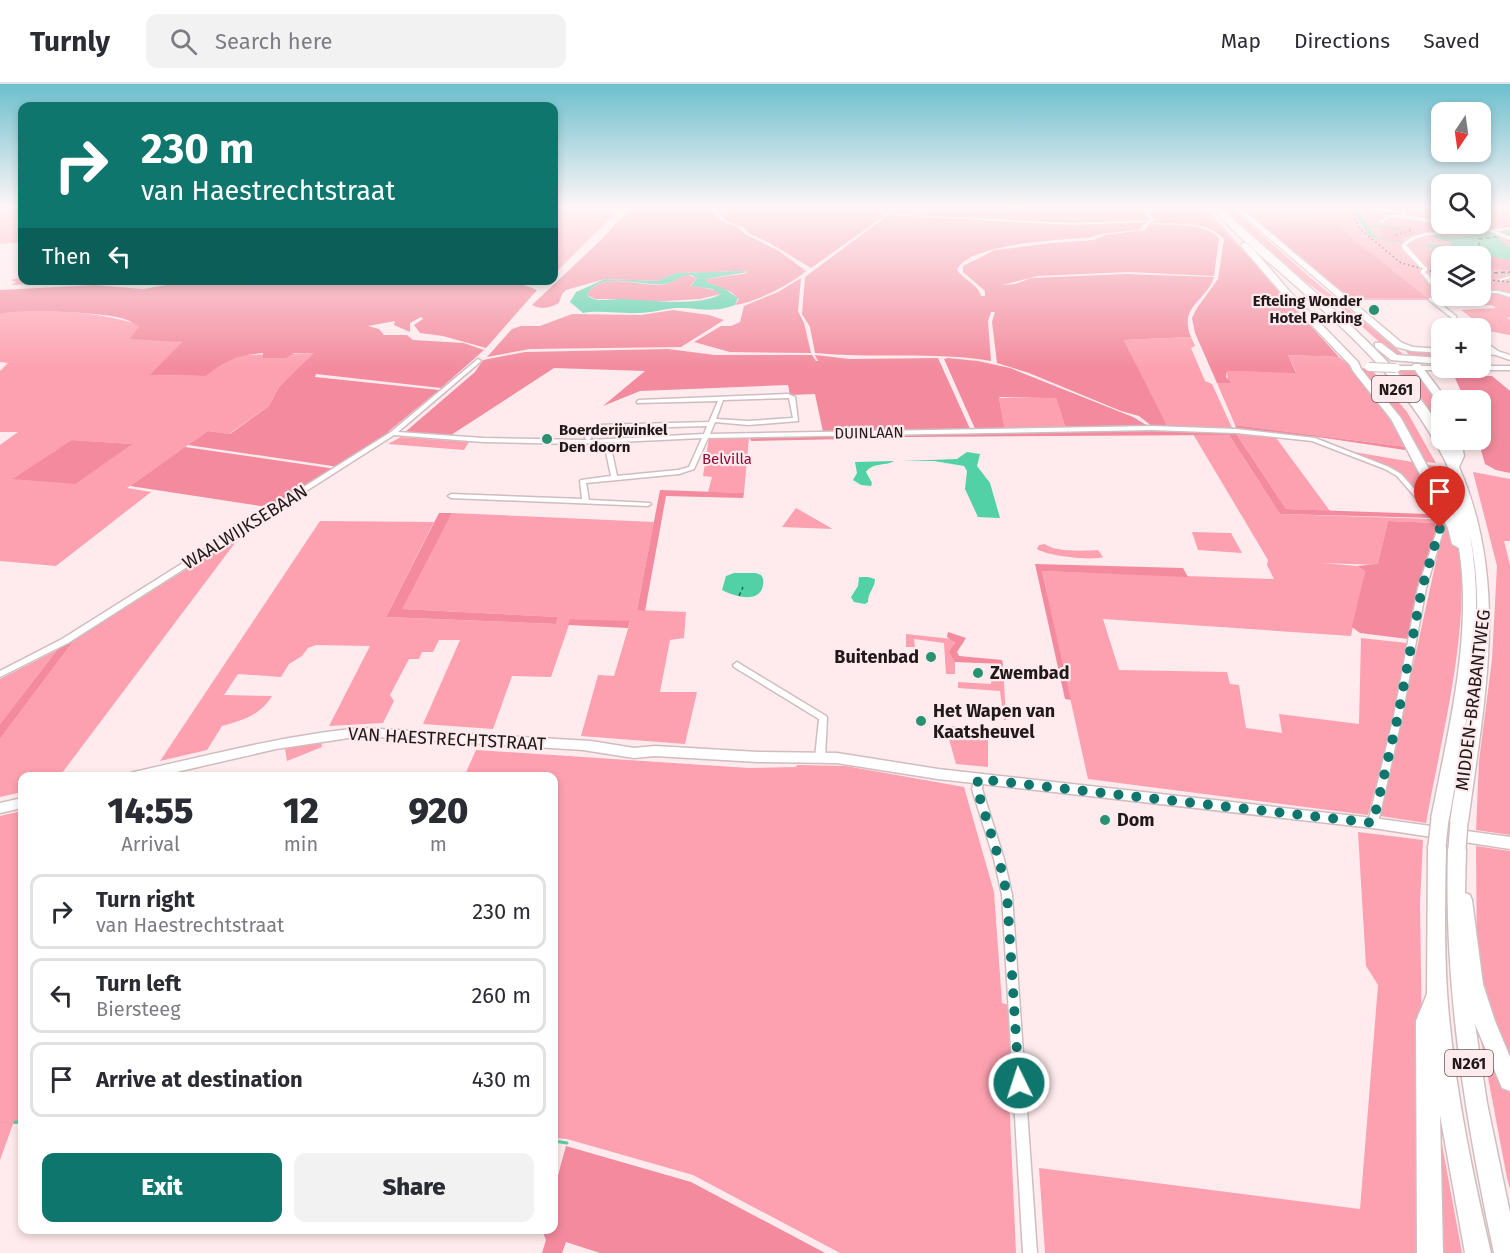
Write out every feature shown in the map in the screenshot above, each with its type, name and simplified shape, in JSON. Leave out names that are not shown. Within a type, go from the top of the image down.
[{"type":"highway","name":"N261","points":[[1260,262],[1287,295],[1364,365],[1356,369],[1396,418],[1435,490],[1454,528],[1471,582]]},
{"type":"highway","name":"MIDDEN-BRABANTWEG","points":[[1266,262],[1375,364],[1419,422],[1443,465],[1455,495],[1466,536],[1472,604],[1466,663],[1440,819],[1450,855],[1466,1040],[1478,1119],[1507,1253]]},
{"type":"highway","name":"MIDDEN-BRABANTWEG","points":[[1276,262],[1391,372],[1426,417],[1455,467],[1471,508],[1479,538],[1484,572],[1485,607],[1479,679],[1459,822],[1435,913],[1437,994],[1451,1109],[1478,1253]]},
{"type":"highway","name":"N261","points":[[1278,262],[1336,306],[1391,356],[1403,360],[1431,362]]},
{"type":"highway","name":"N261","points":[[1416,367],[1434,390]]},
{"type":"highway","name":"N261","points":[[1455,467],[1457,450]]},
{"type":"highway","name":"N261","points":[[1450,855],[1467,921],[1473,982],[1485,1023],[1510,1081]]},
{"type":"highway","name":"N261","points":[[1430,1253],[1427,1021],[1437,994]]},
{"type":"street","points":[[1300,262],[1399,345],[1412,350],[1431,351]]},
{"type":"street","points":[[1418,262],[1424,270],[1425,277],[1431,281]]},
{"type":"street","points":[[1498,292],[1500,281],[1510,277]]},
{"type":"street","points":[[1491,292],[1510,296]]},
{"type":"street","points":[[1440,306],[1455,317]]},
{"type":"street","points":[[1491,352],[1510,358]]},
{"type":"street","points":[[1491,352],[1510,363]]},
{"type":"street","name":"WAALWIJKSEBAAN","points":[[0,674],[59,644],[393,433],[478,361]]},
{"type":"street","points":[[1491,362],[1510,363]]},
{"type":"street","points":[[1394,366],[1431,364]]},
{"type":"street","points":[[1364,365],[1431,367]]},
{"type":"street","points":[[1416,367],[1431,365]]},
{"type":"street","points":[[1491,368],[1510,368]]},
{"type":"street","points":[[588,438],[590,431],[599,427],[796,420],[791,396],[639,402]]},
{"type":"street","points":[[586,501],[583,481],[686,471],[695,465],[721,400]]},
{"type":"street","name":"DUINLAAN","points":[[393,433],[558,442],[705,436],[1175,428],[1303,437],[1343,451],[1399,475],[1440,524],[1422,588],[1398,716],[1373,823]]},
{"type":"street","points":[[609,452],[614,477]]},
{"type":"street","points":[[451,496],[648,504]]},
{"type":"street","points":[[736,665],[823,718],[820,758]]},
{"type":"street","name":"VAN HAESTRECHTSTRAAT","points":[[156,772],[335,734],[385,732],[585,746],[613,752],[655,751],[820,758],[978,779],[1373,823],[1510,843]]},
{"type":"street","points":[[978,779],[977,789],[999,859],[1007,895],[1030,1253]]},
{"type":"street","points":[[0,808],[18,804]]},
{"type":"green space","points":[[558,262],[567,262],[558,270]]},
{"type":"green space","points":[[1251,262],[1254,262],[1275,285],[1267,280]]},
{"type":"green space","points":[[1281,262],[1292,262],[1404,355],[1410,356],[1404,349],[1431,351],[1431,358],[1394,355],[1340,307]]},
{"type":"green space","points":[[1304,262],[1431,262],[1431,300],[1350,300]]},
{"type":"green space","points":[[1491,262],[1510,262],[1510,318],[1506,317],[1510,320],[1510,335],[1491,332],[1491,318],[1471,318],[1461,310],[1496,308],[1491,305]]},
{"type":"green space","points":[[18,278],[18,285],[11,285],[16,282],[11,280]]},
{"type":"green space","points":[[49,311],[95,315],[140,325],[182,343],[151,375],[206,376],[221,363],[245,355],[315,353],[279,387],[269,406],[229,434],[208,431],[127,488],[151,492],[56,566],[0,561],[0,445],[18,432],[0,432],[0,371],[8,363],[0,362],[0,314]],"holes":[[[72,440],[131,444],[76,484]]]},
{"type":"green space","points":[[1191,337],[1195,346],[1191,348],[1205,381],[1212,384],[1233,430],[1168,427],[1124,340]]},
{"type":"green space","points":[[1288,355],[1339,357],[1351,366],[1381,402],[1407,447],[1235,425],[1217,383],[1228,383],[1227,371],[1296,372]]},
{"type":"green space","points":[[1359,368],[1371,369],[1407,412],[1436,463],[1426,462],[1397,412]]},
{"type":"green space","points":[[1397,369],[1412,369],[1424,383],[1431,393],[1431,413]]},
{"type":"green space","points":[[999,398],[1056,398],[1066,429],[1005,430]]},
{"type":"green space","points":[[1235,432],[1274,435],[1330,511],[1286,509]]},
{"type":"green space","points":[[1193,434],[1229,435],[1280,514],[1433,519],[1437,523],[1388,521],[1378,565],[1322,563],[1357,566],[1365,571],[1351,636],[1103,619],[1119,670],[1227,672],[1230,684],[1239,685],[1246,728],[1282,733],[1279,714],[1359,724],[1361,638],[1407,643],[1392,726],[1368,815],[1088,779],[1042,571],[1274,579],[1267,565],[1268,560]]},
{"type":"green space","points":[[401,437],[469,442],[464,450],[388,444]]},
{"type":"green space","name":"Belvilla","points":[[709,437],[749,437],[744,493],[708,492],[712,477],[703,476]]},
{"type":"green space","points":[[1348,451],[1436,466],[1454,513],[1460,550],[1462,588],[1460,628],[1455,668],[1426,823],[1380,816],[1444,525],[1436,512],[1398,472]]},
{"type":"green space","points":[[1473,472],[1510,479],[1510,541],[1504,541],[1510,565],[1510,835],[1476,830],[1479,761],[1492,659],[1497,566]]},
{"type":"green space","points":[[796,508],[831,528],[832,529],[782,527]]},
{"type":"green space","points":[[452,513],[654,522],[637,610],[686,612],[684,638],[670,640],[660,692],[697,692],[685,744],[581,736],[598,675],[614,676],[630,622],[571,619],[551,677],[512,676],[493,729],[423,724],[460,640],[439,640],[433,652],[422,652],[419,659],[409,659],[390,695],[394,701],[383,723],[329,726],[370,646],[316,645],[308,648],[302,656],[289,664],[281,677],[238,674],[224,695],[272,696],[262,708],[251,716],[222,726],[207,750],[160,761],[320,521],[434,522],[386,617],[556,624],[558,617],[401,609]]},
{"type":"green space","points":[[1192,532],[1231,533],[1242,553],[1198,550]]},
{"type":"green space","points":[[241,535],[63,772],[18,772],[18,793],[0,797],[0,739],[75,639]]},
{"type":"green space","points":[[1045,544],[1062,550],[1098,550],[1103,557],[1070,557],[1037,549],[1039,545]]},
{"type":"green space","points":[[906,634],[952,639],[955,645],[950,654],[955,659],[955,674],[946,674],[944,643],[914,639],[915,647],[906,647]]},
{"type":"green space","points":[[57,650],[0,724],[0,679]]},
{"type":"green space","points":[[999,664],[1003,664],[1006,720],[1004,720],[1000,691],[958,688],[958,682],[991,684],[991,681],[1001,681]]},
{"type":"green space","points":[[951,726],[982,728],[988,732],[988,767],[956,764],[949,739]]},
{"type":"green space","points":[[321,741],[322,747],[287,761],[285,749]]},
{"type":"green space","points":[[476,750],[749,768],[796,767],[797,765],[846,766],[964,787],[994,892],[1002,1003],[1009,1005],[1012,1073],[1008,1073],[1016,1253],[840,1253],[693,1175],[558,1138],[558,772],[466,772]]},
{"type":"green space","points":[[18,812],[18,1124],[13,1124],[0,1160],[0,816]]},
{"type":"green space","points":[[1358,832],[1423,840],[1420,903],[1425,1253],[1045,1253],[1039,1168],[1360,1209],[1378,985],[1366,966]]},
{"type":"green space","points":[[1476,846],[1510,851],[1510,1068],[1477,971]]},
{"type":"green space","points":[[1477,1019],[1510,1091],[1510,1189],[1507,1178]]},
{"type":"green space","points":[[1434,1101],[1462,1253],[1437,1253]]},
{"type":"shaded area","points":[[578,262],[793,262],[806,271],[792,282],[772,292],[752,301],[735,305],[739,299],[731,292],[707,282],[706,279],[747,273],[746,271],[676,273],[657,281],[605,279],[566,290],[559,303],[552,306],[542,308],[532,305],[553,285],[558,285],[558,281]]},
{"type":"shaded area","points":[[800,262],[820,262],[811,268]]},
{"type":"shaded area","points":[[826,262],[964,262],[957,270],[977,288],[981,296],[985,296],[985,291],[963,272],[963,266],[972,262],[1216,262],[1214,276],[1129,272],[1038,276],[1002,285],[1015,284],[1031,278],[1126,274],[1214,277],[1188,318],[1191,337],[1124,340],[1168,427],[1153,427],[1139,416],[1121,411],[1029,373],[997,363],[992,322],[995,312],[991,312],[988,321],[991,361],[947,356],[815,353],[810,327],[802,314],[805,277]]},
{"type":"shaded area","points":[[1221,262],[1252,262],[1339,357],[1288,355],[1296,373],[1227,371],[1226,377],[1231,383],[1217,383],[1195,333],[1192,318],[1218,279]]},
{"type":"shaded area","points":[[1304,262],[1381,262],[1427,298],[1348,298]]},
{"type":"shaded area","points":[[1491,262],[1510,262],[1510,270],[1491,269]]},
{"type":"shaded area","points":[[748,272],[706,279],[707,282],[725,289],[738,298],[735,305],[727,308],[705,310],[676,308],[644,313],[583,313],[570,302],[576,292],[605,279],[657,281],[676,273]],"holes":[[[687,275],[697,278],[691,286],[712,289],[721,294],[712,298],[687,302],[599,300],[587,295],[593,287],[611,281],[664,284]]]},
{"type":"shaded area","points":[[688,275],[697,278],[691,285],[718,291],[721,294],[700,299],[648,302],[595,299],[587,295],[593,287],[612,281],[657,285],[666,284]]},
{"type":"shaded area","points":[[801,278],[798,311],[804,323],[811,353],[730,352],[694,342],[721,326],[731,326],[740,322],[744,306],[778,292]]},
{"type":"shaded area","points":[[95,285],[143,289],[166,285],[524,285],[537,290],[486,348],[443,336],[420,333],[414,325],[423,319],[421,317],[410,323],[410,332],[394,325],[395,321],[368,326],[379,329],[384,335],[407,335],[413,340],[464,343],[484,350],[441,388],[316,374],[315,377],[439,390],[389,431],[385,438],[339,467],[188,445],[208,431],[230,434],[269,406],[279,387],[314,353],[294,353],[286,358],[263,358],[263,353],[247,355],[226,362],[206,376],[150,375],[182,342],[130,339],[139,326],[117,317],[64,312],[0,314],[0,290]]},
{"type":"shaded area","points":[[673,310],[709,315],[724,320],[681,347],[530,349],[487,357],[512,329],[521,326],[540,326],[572,314],[641,315]]},
{"type":"shaded area","points":[[668,349],[715,355],[812,355],[816,361],[818,361],[815,355],[850,359],[938,358],[971,431],[823,432],[815,394],[790,395],[788,385],[640,391],[603,406],[645,371],[554,368],[448,437],[404,433],[475,372],[483,360],[525,352]]},
{"type":"shaded area","points":[[944,359],[978,361],[1010,368],[1133,417],[1148,426],[1066,429],[1056,398],[1000,397],[1005,430],[976,431]]},
{"type":"shaded area","points":[[1492,376],[1510,391],[1510,473],[1496,470],[1485,464],[1481,450],[1491,450],[1491,390],[1460,390],[1455,378],[1491,378]]},
{"type":"shaded area","points":[[1235,425],[1407,447],[1405,450],[1318,437],[1237,430]]},
{"type":"shaded area","points":[[1116,430],[1235,432],[1286,509],[1428,514],[1433,518],[1280,514],[1229,435],[903,437],[904,433]]},
{"type":"shaded area","points":[[898,434],[895,438],[751,441],[749,437]]},
{"type":"shaded area","points":[[72,440],[132,444],[76,484],[13,479]]},
{"type":"shaded area","points":[[185,447],[336,469],[274,508],[130,486]]},
{"type":"shaded area","points":[[967,452],[980,454],[977,466],[990,483],[1000,518],[978,517],[965,489],[967,471],[964,466],[934,461],[903,461],[957,459]]},
{"type":"shaded area","points":[[894,461],[876,465],[866,472],[872,483],[871,486],[861,485],[853,480],[857,473],[855,462]]},
{"type":"shaded area","points":[[660,490],[744,493],[743,498],[666,496],[645,611],[637,610]]},
{"type":"shaded area","points":[[439,513],[452,513],[402,609],[558,617],[556,624],[386,617]]},
{"type":"shaded area","points":[[1388,521],[1437,523],[1438,526],[1408,639],[1360,633],[1352,627],[1365,571],[1357,566],[1378,564]]},
{"type":"shaded area","points":[[1035,564],[1183,568],[1188,577],[1042,571],[1071,700],[1065,699]]},
{"type":"shaded area","points":[[734,573],[761,575],[762,589],[755,596],[750,597],[738,596],[722,590],[726,576]]},
{"type":"shaded area","points":[[859,577],[875,579],[868,602],[865,604],[854,602],[851,597],[858,586]]},
{"type":"shaded area","points":[[570,619],[630,621],[628,628],[568,625]]},
{"type":"shaded area","points":[[948,632],[966,638],[957,652],[959,656],[1002,660],[1003,664],[955,662],[949,652],[955,643],[947,637]]},
{"type":"shaded area","points":[[75,639],[0,739],[0,724],[57,650]]},
{"type":"shaded area","points":[[566,1146],[691,1182],[825,1253],[600,1253],[566,1242],[562,1253],[542,1253],[546,1240],[544,1234],[558,1234],[558,1175]]},
{"type":"waterway","points":[[558,1142],[567,1143]]},
{"type":"ferry route","points":[[1491,273],[1510,272]]},
{"type":"ferry route","points":[[739,596],[743,587]]},
{"type":"railway","points":[[1399,262],[1431,271]]},
{"type":"railway","points":[[1491,280],[1510,282]]},
{"type":"place","name":"Efteling Wonder Hotel Parking","points":[[1374,310]]},
{"type":"place","name":"Boerderijwinkel Den doorn","points":[[547,439]]},
{"type":"place","name":"Buitenbad","points":[[931,657]]},
{"type":"place","name":"Zwembad","points":[[978,673]]},
{"type":"place","name":"Het Wapen van Kaatsheuvel","points":[[921,721]]},
{"type":"place","name":"Dom","points":[[1105,820]]},
{"type":"route","points":[[1019,1083],[1007,895],[999,859],[977,789],[978,779],[1373,823],[1398,716],[1422,588],[1440,528]]}]
